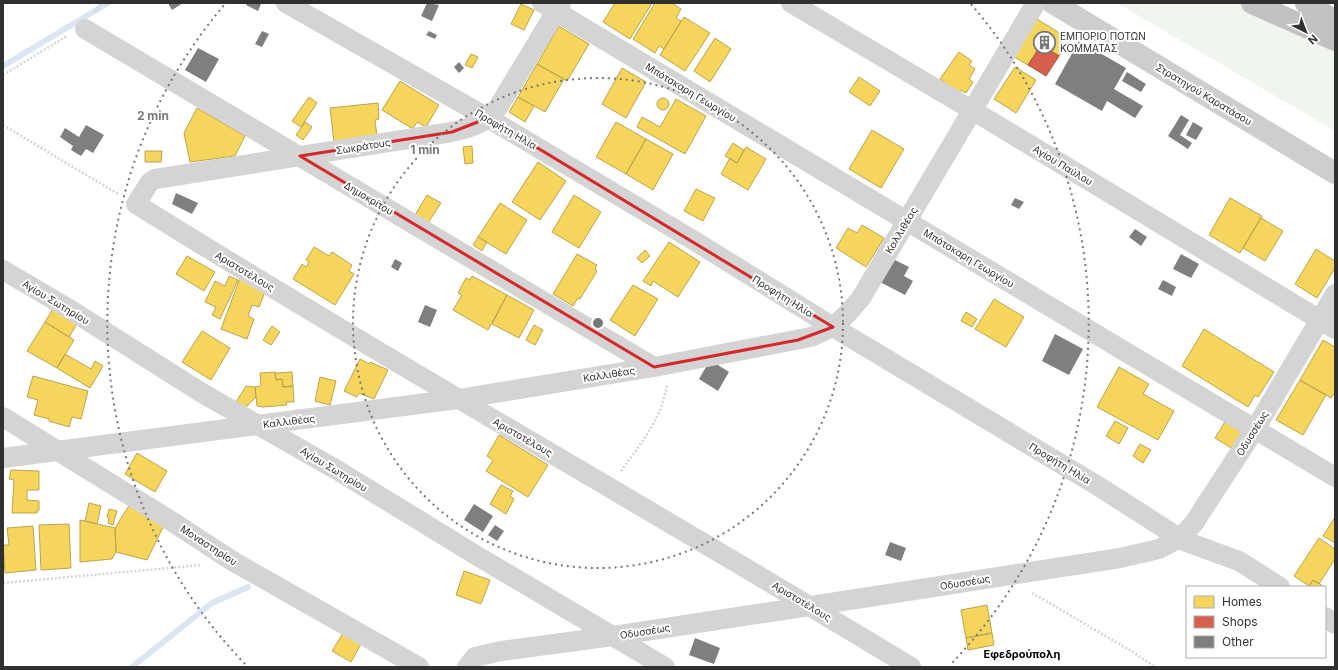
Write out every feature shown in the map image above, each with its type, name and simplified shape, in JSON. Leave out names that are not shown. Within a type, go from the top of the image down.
[{"type":"highway","points":[[1252,3],[1335,40]]},
{"type":"highway","points":[[1306,3],[1335,22]]},
{"type":"street","name":"Προφήτη Ηλία","points":[[286,3],[488,118],[698,243],[833,327],[1098,486],[1180,538],[1194,546],[1239,561],[1278,586]]},
{"type":"street","name":"Αγίου Παύλου","points":[[791,3],[1327,324]]},
{"type":"street","name":"Καλλιθέας","points":[[3,458],[458,399],[654,367],[804,338],[833,327],[848,314],[860,298],[1036,3]]},
{"type":"street","name":"Στρατηγού Καρατάσου","points":[[1053,3],[1335,172]]},
{"type":"street","name":"Σωκράτους","points":[[136,204],[150,182],[155,179],[452,132],[477,125],[488,118],[499,106],[553,6]]},
{"type":"street","name":"Μπότσκαρη Γεωργίου","points":[[553,6],[906,221],[1335,477]]},
{"type":"street","name":"Δημοκρίτου","points":[[86,29],[654,367]]},
{"type":"street","name":"Αριστοτέλους","points":[[136,204],[458,399],[809,605],[911,667]]},
{"type":"street","name":"Αγίου Σωτηρίου","points":[[3,270],[66,307],[202,393],[337,470],[479,558],[665,667]]},
{"type":"street","name":"Οδυσσέως","points":[[466,667],[471,660],[480,655],[520,647],[613,636],[1004,576],[1149,552],[1180,538],[1194,523],[1255,429],[1327,324],[1335,294]]},
{"type":"street","name":"Μοναστηρίου","points":[[3,417],[234,562],[419,667]]},
{"type":"street","points":[[1326,619],[1335,624]]},
{"type":"path","points":[[3,75],[61,38],[86,29],[101,3]]},
{"type":"path","points":[[3,124],[136,204]]},
{"type":"path","points":[[604,486],[620,473],[641,444],[658,415],[666,392],[668,375],[654,367]]},
{"type":"path","points":[[3,583],[234,562]]},
{"type":"path","points":[[1004,576],[1133,652],[1155,667]]},
{"type":"highlighted area","points":[[488,118],[833,327],[798,340],[654,367],[300,156],[452,132]]},
{"type":"shaded area","points":[[1117,3],[1258,3],[1335,45],[1335,131]]},
{"type":"building: Homes","points":[[615,3],[652,3],[630,39],[603,22]]},
{"type":"building: Homes","points":[[655,3],[672,3],[681,9],[676,18],[681,21],[664,49],[659,46],[655,53],[633,39]]},
{"type":"building: Homes","points":[[521,4],[534,10],[524,30],[511,24]]},
{"type":"building: Homes","points":[[684,17],[710,33],[685,71],[660,55]]},
{"type":"building: Homes","name":"ΕΜΠΟΡΙΟ ΠΟΤΩΝ ΚΟΜΜΑΤΑΣ","points":[[1037,19],[1069,39],[1059,56],[1041,45],[1028,65],[1014,57]]},
{"type":"building: Homes","points":[[559,26],[589,44],[567,81],[537,64]]},
{"type":"building: Homes","points":[[715,38],[731,49],[710,82],[694,71]]},
{"type":"building: Homes","points":[[959,52],[972,61],[969,65],[975,69],[969,79],[973,82],[966,93],[961,90],[959,93],[940,79]]},
{"type":"building: Homes","points":[[471,54],[478,57],[472,68],[465,65]]},
{"type":"building: Homes","points":[[537,64],[564,79],[545,112],[518,97]]},
{"type":"building: Homes","points":[[1015,67],[1036,80],[1016,113],[994,99]]},
{"type":"building: Homes","points":[[622,68],[646,82],[626,118],[602,104]]},
{"type":"building: Homes","points":[[859,77],[880,91],[870,106],[849,92]]},
{"type":"building: Homes","points":[[400,81],[439,105],[426,127],[417,122],[413,129],[382,110]]},
{"type":"building: Homes","points":[[309,97],[317,103],[301,127],[292,121]]},
{"type":"building: Homes","points":[[518,97],[534,106],[525,122],[509,112]]},
{"type":"building: Homes","points":[[661,98],[665,98],[669,104],[665,110],[661,110],[657,106],[657,102]]},
{"type":"building: Homes","points":[[676,99],[706,116],[685,154],[637,127],[642,117],[660,127]]},
{"type":"building: Homes","points":[[378,103],[379,119],[375,120],[377,137],[334,142],[330,108]]},
{"type":"building: Homes","points":[[197,108],[245,136],[235,156],[190,162],[184,133]]},
{"type":"building: Homes","points":[[305,122],[312,127],[303,140],[296,135]]},
{"type":"building: Homes","points":[[616,122],[646,139],[626,174],[596,157]]},
{"type":"building: Homes","points":[[872,130],[904,149],[881,188],[849,169]]},
{"type":"building: Homes","points":[[646,139],[673,154],[653,190],[626,174]]},
{"type":"building: Homes","points":[[733,143],[744,150],[737,163],[725,156]]},
{"type":"building: Homes","points":[[472,146],[473,163],[465,164],[463,147]]},
{"type":"building: Homes","points":[[746,147],[766,159],[748,190],[721,174],[730,158],[737,163]]},
{"type":"building: Homes","points":[[145,151],[162,151],[161,162],[145,162]]},
{"type":"building: Homes","points":[[538,162],[566,181],[540,220],[512,202]]},
{"type":"building: Homes","points":[[696,189],[715,198],[703,221],[684,211]]},
{"type":"building: Homes","points":[[427,195],[441,203],[428,223],[415,215]]},
{"type":"building: Homes","points":[[574,195],[601,212],[579,248],[552,232]]},
{"type":"building: Homes","points":[[1230,198],[1262,216],[1240,253],[1209,235]]},
{"type":"building: Homes","points":[[500,203],[527,220],[506,254],[478,237]]},
{"type":"building: Homes","points":[[1261,218],[1283,231],[1265,261],[1243,248]]},
{"type":"building: Homes","points":[[862,225],[884,238],[866,267],[836,248],[848,228],[857,233]]},
{"type":"building: Homes","points":[[478,237],[487,242],[482,251],[473,245]]},
{"type":"building: Homes","points":[[669,242],[700,262],[678,297],[653,281],[651,286],[643,281]]},
{"type":"building: Homes","points":[[314,247],[329,256],[332,252],[352,265],[349,271],[354,274],[335,305],[293,279],[302,264],[306,267],[309,262],[306,260]]},
{"type":"building: Homes","points":[[1316,249],[1335,261],[1335,268],[1317,298],[1295,284]]},
{"type":"building: Homes","points":[[645,250],[650,256],[642,263],[637,258]]},
{"type":"building: Homes","points":[[577,254],[597,265],[595,269],[597,271],[580,299],[578,298],[573,306],[553,294]]},
{"type":"building: Homes","points":[[187,256],[215,272],[204,291],[176,274]]},
{"type":"building: Homes","points":[[229,276],[238,280],[220,319],[212,315],[216,307],[205,302],[215,281],[225,286]]},
{"type":"building: Homes","points":[[472,276],[507,295],[488,330],[453,310],[462,295],[458,293],[466,278],[470,280]]},
{"type":"building: Homes","points":[[240,278],[265,292],[259,307],[252,305],[248,316],[254,319],[247,339],[221,329]]},
{"type":"building: Homes","points":[[633,285],[658,299],[635,336],[610,320]]},
{"type":"building: Homes","points":[[507,295],[534,310],[519,338],[492,324]]},
{"type":"building: Homes","points":[[994,299],[1024,317],[1006,347],[975,329]]},
{"type":"building: Homes","points":[[53,309],[77,324],[69,337],[45,322]]},
{"type":"building: Homes","points":[[966,312],[977,319],[972,327],[961,321]]},
{"type":"building: Homes","points":[[45,322],[74,340],[57,368],[27,351]]},
{"type":"building: Homes","points":[[534,325],[543,330],[535,345],[526,340]]},
{"type":"building: Homes","points":[[272,326],[280,332],[271,345],[263,340]]},
{"type":"building: Homes","points":[[1204,329],[1274,372],[1258,397],[1255,395],[1248,407],[1182,366]]},
{"type":"building: Homes","points":[[202,331],[230,348],[211,380],[182,362]]},
{"type":"building: Homes","points":[[1323,340],[1335,347],[1335,392],[1331,398],[1300,380]]},
{"type":"building: Homes","points":[[65,354],[91,369],[95,361],[103,366],[90,388],[57,368]]},
{"type":"building: Homes","points":[[360,359],[369,364],[370,362],[388,370],[374,399],[359,393],[357,397],[344,391]]},
{"type":"building: Homes","points":[[1119,367],[1149,384],[1143,394],[1174,411],[1158,440],[1097,407]]},
{"type":"building: Homes","points":[[275,372],[276,380],[282,379],[283,387],[293,386],[294,402],[286,402],[287,405],[257,406],[255,387],[261,386],[260,373]]},
{"type":"building: Homes","points":[[292,372],[293,386],[283,387],[282,379],[276,380],[275,373]]},
{"type":"building: Homes","points":[[33,376],[88,391],[81,419],[72,417],[69,427],[34,415],[38,400],[27,397]]},
{"type":"building: Homes","points":[[320,377],[336,381],[330,405],[315,401]]},
{"type":"building: Homes","points":[[1300,380],[1326,395],[1303,435],[1276,420]]},
{"type":"building: Homes","points":[[246,386],[255,387],[256,397],[243,410],[236,402]]},
{"type":"building: Homes","points":[[1226,420],[1244,432],[1233,449],[1215,438]]},
{"type":"building: Homes","points":[[1115,421],[1128,428],[1119,444],[1106,436]]},
{"type":"building: Homes","points":[[499,435],[548,465],[528,497],[486,471],[493,460],[487,456]]},
{"type":"building: Homes","points":[[1140,444],[1151,450],[1143,463],[1133,456]]},
{"type":"building: Homes","points":[[137,453],[167,471],[155,492],[125,474]]},
{"type":"building: Homes","points":[[11,470],[39,471],[39,490],[27,490],[27,500],[39,501],[39,510],[37,510],[37,513],[12,513],[14,480],[9,479]]},
{"type":"building: Homes","points":[[501,485],[513,491],[510,496],[514,499],[506,514],[490,504]]},
{"type":"building: Homes","points":[[89,503],[101,506],[97,524],[85,521]]},
{"type":"building: Homes","points":[[130,504],[165,523],[147,560],[116,552],[115,528]]},
{"type":"building: Homes","points":[[109,509],[117,511],[113,525],[108,523],[109,518],[107,517]]},
{"type":"building: Homes","points":[[1335,517],[1335,543],[1323,536]]},
{"type":"building: Homes","points":[[80,520],[115,528],[116,552],[112,559],[80,562]]},
{"type":"building: Homes","points":[[69,524],[71,568],[41,570],[39,525]]},
{"type":"building: Homes","points":[[33,526],[36,570],[5,573],[3,545],[9,545],[7,528]]},
{"type":"building: Homes","points":[[1319,538],[1335,549],[1335,559],[1319,584],[1313,580],[1309,586],[1294,576]]},
{"type":"building: Homes","points":[[464,571],[490,580],[481,604],[456,595]]},
{"type":"building: Homes","points":[[1313,580],[1323,586],[1310,586]]},
{"type":"building: Homes","points":[[987,605],[992,633],[966,638],[961,610]]},
{"type":"building: Homes","points":[[343,633],[361,644],[351,662],[332,651]]},
{"type":"building: Homes","points":[[992,633],[994,645],[968,650],[966,638]]},
{"type":"building: Shops","points":[[1041,45],[1059,56],[1046,76],[1028,65]]},
{"type":"building: Other","points":[[168,3],[183,3],[172,10]]},
{"type":"building: Other","points":[[247,3],[261,4],[258,11],[246,5]]},
{"type":"building: Other","points":[[427,3],[439,5],[432,21],[421,16]]},
{"type":"building: Other","points":[[262,31],[269,34],[262,47],[255,44]]},
{"type":"building: Other","points":[[429,31],[437,35],[435,39],[426,35]]},
{"type":"building: Other","points":[[1079,41],[1126,68],[1114,89],[1143,106],[1135,118],[1107,101],[1102,111],[1055,84]]},
{"type":"building: Other","points":[[198,48],[219,59],[206,82],[185,70]]},
{"type":"building: Other","points":[[459,62],[464,68],[459,73],[454,67]]},
{"type":"building: Other","points":[[1127,72],[1146,84],[1141,92],[1122,81]]},
{"type":"building: Other","points":[[1181,115],[1189,120],[1180,135],[1192,143],[1188,149],[1168,136]]},
{"type":"building: Other","points":[[1193,122],[1203,128],[1196,140],[1186,135]]},
{"type":"building: Other","points":[[86,125],[104,135],[93,153],[86,149],[81,156],[71,150],[73,146],[60,137],[65,128],[79,137]]},
{"type":"building: Other","points":[[176,193],[198,203],[192,214],[172,204]]},
{"type":"building: Other","points":[[1015,198],[1024,202],[1019,209],[1011,205]]},
{"type":"building: Other","points":[[1135,229],[1147,237],[1141,246],[1129,237]]},
{"type":"building: Other","points":[[1181,254],[1199,264],[1191,278],[1173,269]]},
{"type":"building: Other","points":[[395,259],[402,263],[398,271],[391,267]]},
{"type":"building: Other","points":[[893,259],[909,267],[904,276],[913,281],[905,295],[880,282]]},
{"type":"building: Other","points":[[1163,280],[1176,287],[1172,296],[1158,289]]},
{"type":"building: Other","points":[[425,305],[437,310],[430,327],[418,322]]},
{"type":"building: Other","points":[[1055,334],[1083,349],[1069,375],[1042,361]]},
{"type":"building: Other","points":[[710,360],[729,372],[718,391],[699,379]]},
{"type":"building: Other","points":[[474,504],[493,516],[483,532],[464,520]]},
{"type":"building: Other","points":[[495,525],[504,531],[497,541],[488,535]]},
{"type":"building: Other","points":[[890,542],[906,548],[901,561],[885,555]]},
{"type":"building: Other","points":[[695,638],[720,648],[714,664],[689,655]]},
{"type":"waterway","points":[[3,66],[108,3]]},
{"type":"waterway","points":[[132,667],[212,603],[248,587]]},
{"type":"place","name":"ΕΜΠΟΡΙΟ ΠΟΤΩΝ ΚΟΜΜΑΤΑΣ","points":[[1045,42]]},
{"type":"district","name":"Εφεδρούπολη","points":[[1022,654]]}]
